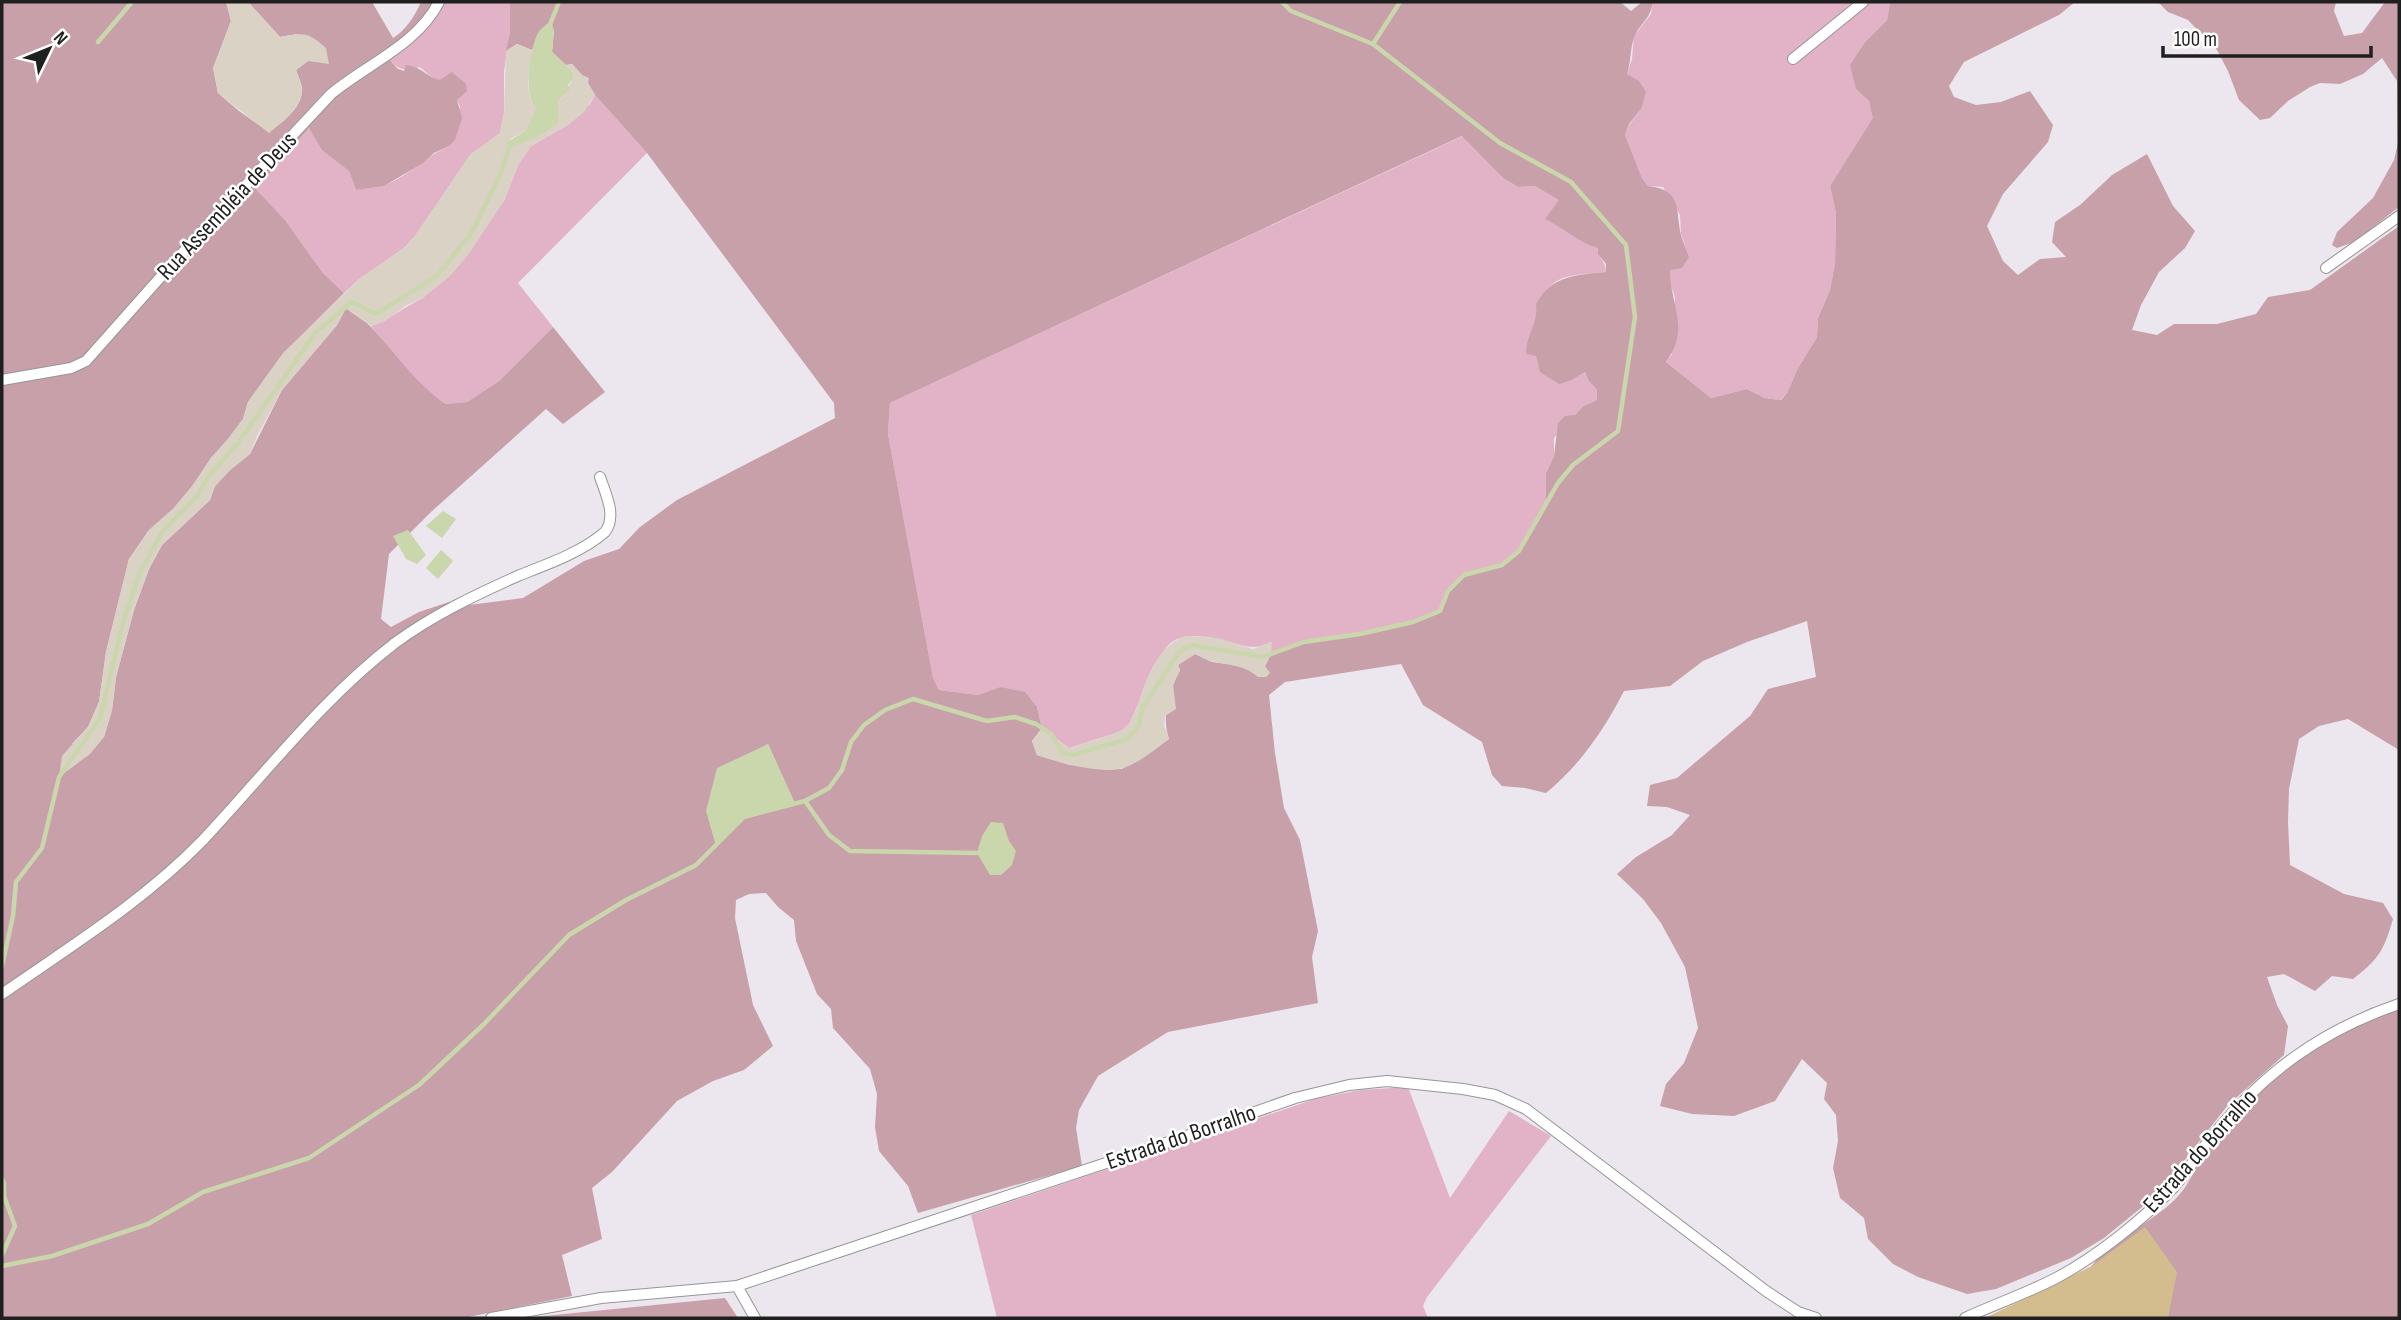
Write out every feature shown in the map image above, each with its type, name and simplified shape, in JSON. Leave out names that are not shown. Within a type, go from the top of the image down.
[{"type":"street","name":"Rua Assembléia de Deus","points":[[2,380],[71,368],[93,355],[173,263],[331,94],[352,77],[395,50],[427,22],[439,2]]},
{"type":"street","points":[[1793,59],[1863,2]]},
{"type":"street","points":[[2326,268],[2399,216]]},
{"type":"street","points":[[2,994],[89,934],[176,866],[292,740],[373,660],[398,641],[464,601],[545,565],[593,541],[605,532],[610,524],[611,514],[600,477]]},
{"type":"street","name":"Estrada do Borralho","points":[[1965,1318],[2059,1277],[2103,1247],[2174,1187],[2210,1139],[2252,1091],[2294,1056],[2369,1014],[2399,1004]]},
{"type":"street","name":"Estrada do Borralho","points":[[491,1318],[601,1298],[737,1286],[1295,1098],[1349,1085],[1387,1080],[1495,1095],[1526,1109],[1766,1291],[1798,1312],[1816,1318]]},
{"type":"street","points":[[737,1286],[755,1318]]},
{"type":"shaded area","points":[[2,2],[226,2],[231,21],[213,68],[218,93],[269,132],[290,115],[298,104],[302,90],[296,70],[308,61],[297,34],[280,37],[248,2],[372,2],[393,38],[409,23],[421,2],[445,2],[431,21],[389,59],[398,69],[404,71],[406,65],[412,66],[440,80],[452,72],[466,84],[467,91],[457,100],[462,118],[455,140],[384,186],[356,190],[349,171],[322,150],[309,128],[256,189],[285,220],[323,273],[344,293],[283,354],[248,402],[243,419],[228,439],[173,509],[149,530],[129,559],[106,652],[99,702],[88,727],[72,744],[104,737],[112,710],[116,677],[134,610],[149,569],[162,545],[210,500],[215,486],[230,470],[250,454],[282,390],[337,325],[346,308],[369,325],[416,378],[446,404],[467,402],[499,381],[553,327],[605,392],[563,424],[546,409],[431,512],[389,554],[381,619],[391,627],[419,612],[449,602],[469,605],[523,598],[584,561],[619,549],[640,527],[677,500],[835,418],[834,403],[647,153],[595,95],[588,78],[572,64],[566,65],[552,52],[554,30],[532,50],[517,44],[506,51],[510,33],[510,2],[1620,2],[1631,11],[1642,2],[1653,2],[1634,38],[1627,74],[1639,81],[1646,92],[1641,109],[1629,124],[1625,135],[1642,178],[1648,186],[1659,188],[1672,196],[1689,257],[1682,268],[1670,270],[1678,327],[1677,338],[1666,362],[1711,398],[1747,389],[1765,398],[1781,400],[1817,337],[1818,318],[1830,290],[1835,263],[1836,213],[1830,186],[1873,118],[1869,101],[1856,89],[1850,65],[1866,41],[1887,20],[1890,2],[2075,2],[2059,15],[1964,62],[1949,86],[1954,97],[1976,105],[2001,102],[2030,91],[2053,125],[2048,142],[2003,194],[1987,226],[2003,261],[2018,275],[2040,259],[2066,257],[2052,242],[2055,222],[2080,205],[2112,175],[2147,154],[2173,206],[2195,231],[2185,248],[2159,272],[2141,305],[2132,330],[2157,335],[2174,324],[2217,324],[2256,314],[2268,297],[2310,290],[2399,226],[2399,750],[2348,719],[2319,726],[2299,739],[2289,789],[2288,822],[2290,865],[2344,894],[2383,903],[2393,919],[2390,930],[2375,959],[2353,979],[2332,976],[2315,991],[2284,974],[2267,977],[2288,1026],[2284,1055],[2228,1105],[2158,1194],[2104,1238],[2071,1258],[1996,1289],[1967,1294],[1918,1277],[1893,1264],[1868,1239],[1864,1218],[1840,1198],[1833,1168],[1838,1141],[1836,1115],[1824,1099],[1827,1083],[1802,1059],[1775,1101],[1734,1116],[1692,1114],[1660,1106],[1666,1084],[1684,1063],[1698,1028],[1685,967],[1661,923],[1643,899],[1617,874],[1636,857],[1672,835],[1690,815],[1667,807],[1647,806],[1650,785],[1677,778],[1750,716],[1768,689],[1816,677],[1807,621],[1703,661],[1670,686],[1624,691],[1590,746],[1570,771],[1546,793],[1502,786],[1492,775],[1482,742],[1423,705],[1401,664],[1285,682],[1269,695],[1284,808],[1300,840],[1318,931],[1312,957],[1318,1003],[1168,1032],[1098,1076],[1079,1110],[1076,1128],[1082,1166],[918,1213],[908,1186],[879,1151],[875,1127],[877,1094],[870,1069],[833,1028],[831,1009],[817,994],[796,941],[794,920],[766,893],[749,894],[736,900],[735,918],[753,1005],[773,1046],[744,1070],[713,1081],[677,1101],[612,1172],[592,1188],[602,1239],[562,1255],[572,1296],[463,1318],[2,1318]],"holes":[[[1462,136],[1503,178],[1518,187],[1535,186],[1559,200],[1545,219],[1598,248],[1598,254],[1606,264],[1606,272],[1575,276],[1557,282],[1542,294],[1536,304],[1536,317],[1526,354],[1536,356],[1540,372],[1559,384],[1585,372],[1597,390],[1597,400],[1583,406],[1575,415],[1565,416],[1558,423],[1554,456],[1546,473],[1546,506],[1520,551],[1502,565],[1464,575],[1448,591],[1440,611],[1413,622],[1360,634],[1304,642],[1271,654],[1265,666],[1252,672],[1239,665],[1212,662],[1195,654],[1178,665],[1180,670],[1166,713],[1169,739],[1122,769],[1070,765],[1037,755],[1032,741],[1042,728],[1037,707],[1025,692],[1000,687],[978,695],[939,690],[933,678],[888,434],[890,403]],[[768,744],[794,803],[744,817],[717,845]]]},
{"type":"shaded area","points":[[226,2],[248,2],[280,37],[305,35],[326,48],[329,64],[308,61],[296,70],[302,87],[301,98],[290,115],[269,133],[218,93],[213,68],[231,21]]},
{"type":"shaded area","points":[[445,2],[510,2],[510,33],[504,71],[504,113],[500,133],[470,155],[404,248],[344,293],[323,273],[285,220],[256,189],[309,128],[322,149],[349,171],[356,190],[394,181],[449,146],[460,106],[456,99],[420,67],[403,69],[389,59]]},
{"type":"shaded area","points":[[1653,2],[1890,2],[1887,20],[1866,41],[1856,89],[1869,101],[1874,118],[1830,186],[1836,213],[1835,263],[1830,290],[1818,318],[1817,337],[1798,368],[1787,393],[1780,400],[1765,398],[1747,389],[1711,398],[1666,362],[1672,354],[1675,297],[1670,283],[1670,270],[1689,257],[1681,234],[1680,215],[1663,187],[1648,186],[1642,178],[1625,135],[1641,109],[1627,74],[1632,59],[1634,36],[1651,14]]},
{"type":"shaded area","points":[[2158,2],[2336,2],[2334,11],[2344,36],[2362,33],[2385,2],[2399,2],[2399,207],[2354,242],[2337,248],[2332,245],[2337,232],[2373,198],[2394,160],[2398,143],[2397,81],[2382,58],[2363,74],[2340,84],[2320,83],[2310,87],[2288,101],[2270,118],[2260,120],[2239,100],[2217,50],[2188,20],[2168,12]]},
{"type":"shaded area","points":[[551,21],[554,30],[552,52],[572,71],[574,78],[568,85],[570,89],[558,101],[558,123],[538,137],[509,148],[507,142],[525,131],[537,108],[530,93],[530,60],[538,33]]},
{"type":"shaded area","points":[[517,44],[532,50],[529,89],[533,103],[538,108],[525,131],[510,139],[510,148],[558,115],[558,101],[574,78],[566,65],[572,64],[582,75],[589,78],[588,83],[595,95],[584,112],[568,125],[531,146],[518,165],[504,201],[468,255],[449,277],[423,298],[407,305],[385,321],[371,326],[346,308],[337,325],[282,390],[250,454],[230,470],[215,486],[210,500],[162,545],[149,569],[134,610],[116,677],[112,710],[104,737],[90,754],[59,777],[62,756],[88,727],[99,702],[106,652],[129,559],[149,530],[173,509],[193,485],[243,419],[248,402],[283,353],[358,280],[404,248],[470,155],[500,133],[504,113],[506,51]]},
{"type":"shaded area","points":[[595,95],[647,153],[518,283],[553,327],[499,381],[467,402],[446,404],[415,378],[371,326],[423,298],[504,201],[518,165],[531,146],[568,125],[590,104]]},
{"type":"shaded area","points":[[1463,136],[1503,178],[1518,187],[1535,186],[1560,200],[1546,219],[1598,247],[1606,269],[1606,272],[1571,276],[1555,282],[1541,301],[1536,327],[1538,365],[1572,380],[1585,372],[1597,390],[1597,400],[1583,406],[1554,438],[1554,456],[1546,473],[1546,506],[1519,551],[1502,565],[1464,575],[1448,591],[1440,611],[1413,622],[1360,634],[1304,642],[1271,654],[1271,642],[1251,647],[1209,637],[1178,639],[1160,656],[1130,723],[1122,731],[1069,748],[1042,728],[1037,707],[1000,687],[978,695],[939,690],[933,678],[888,434],[890,403]]},
{"type":"shaded area","points":[[443,511],[456,519],[442,538],[426,526]]},
{"type":"shaded area","points":[[408,530],[426,555],[417,564],[406,559],[393,536]]},
{"type":"shaded area","points":[[441,550],[453,561],[438,579],[426,568]]},
{"type":"shaded area","points":[[1185,636],[1218,638],[1253,649],[1272,642],[1271,654],[1265,666],[1270,673],[1266,677],[1258,677],[1241,668],[1195,654],[1178,665],[1180,670],[1173,684],[1176,709],[1165,716],[1164,725],[1169,739],[1141,759],[1123,768],[1104,770],[1037,755],[1032,741],[1042,728],[1069,748],[1125,728],[1133,717],[1154,664],[1167,648]]},
{"type":"shaded area","points":[[768,744],[795,803],[744,817],[716,846],[706,811],[717,768]]},
{"type":"shaded area","points":[[991,822],[1003,823],[1009,841],[1016,851],[1012,865],[1001,875],[990,875],[977,853],[982,836]]},
{"type":"shaded area","points":[[2399,1009],[2399,1318],[2143,1318],[2086,1275],[2105,1251],[2168,1206],[2179,1195],[2208,1150],[2248,1104],[2270,1084],[2317,1048],[2370,1020]]},
{"type":"shaded area","points":[[1408,1087],[1450,1198],[1509,1111],[1551,1136],[1427,1297],[1423,1306],[1428,1318],[997,1318],[971,1215],[1315,1099],[1360,1090]]},
{"type":"shaded area","points":[[2145,1227],[2177,1272],[2168,1318],[1985,1318],[2092,1266]]},
{"type":"shaded area","points":[[725,1298],[738,1318],[524,1318]]},
{"type":"waterway","points":[[98,42],[132,2]]},
{"type":"waterway","points":[[549,27],[559,2]]},
{"type":"waterway","points":[[2,1266],[52,1256],[148,1224],[203,1192],[309,1158],[419,1085],[483,1025],[569,935],[626,900],[696,865],[744,817],[805,801],[829,788],[842,770],[851,742],[864,725],[885,710],[913,699],[987,721],[1015,717],[1036,724],[1051,734],[1063,753],[1073,755],[1127,739],[1139,726],[1142,709],[1179,652],[1191,645],[1263,657],[1304,642],[1360,634],[1413,622],[1440,611],[1448,591],[1464,575],[1502,565],[1519,551],[1558,483],[1573,465],[1618,431],[1635,317],[1626,245],[1571,182],[1500,143],[1373,44],[1291,11],[1282,2]]},
{"type":"waterway","points":[[1373,44],[1400,2]]},
{"type":"waterway","points":[[2,966],[13,916],[16,882],[42,848],[59,777],[100,718],[124,619],[140,572],[163,531],[198,495],[208,477],[238,443],[316,332],[352,302],[376,314],[437,276],[472,232],[500,175],[510,145]]},
{"type":"waterway","points":[[805,801],[829,835],[850,851],[977,853]]},
{"type":"waterway","points":[[2,1179],[4,1196],[15,1226],[2,1255]]}]
